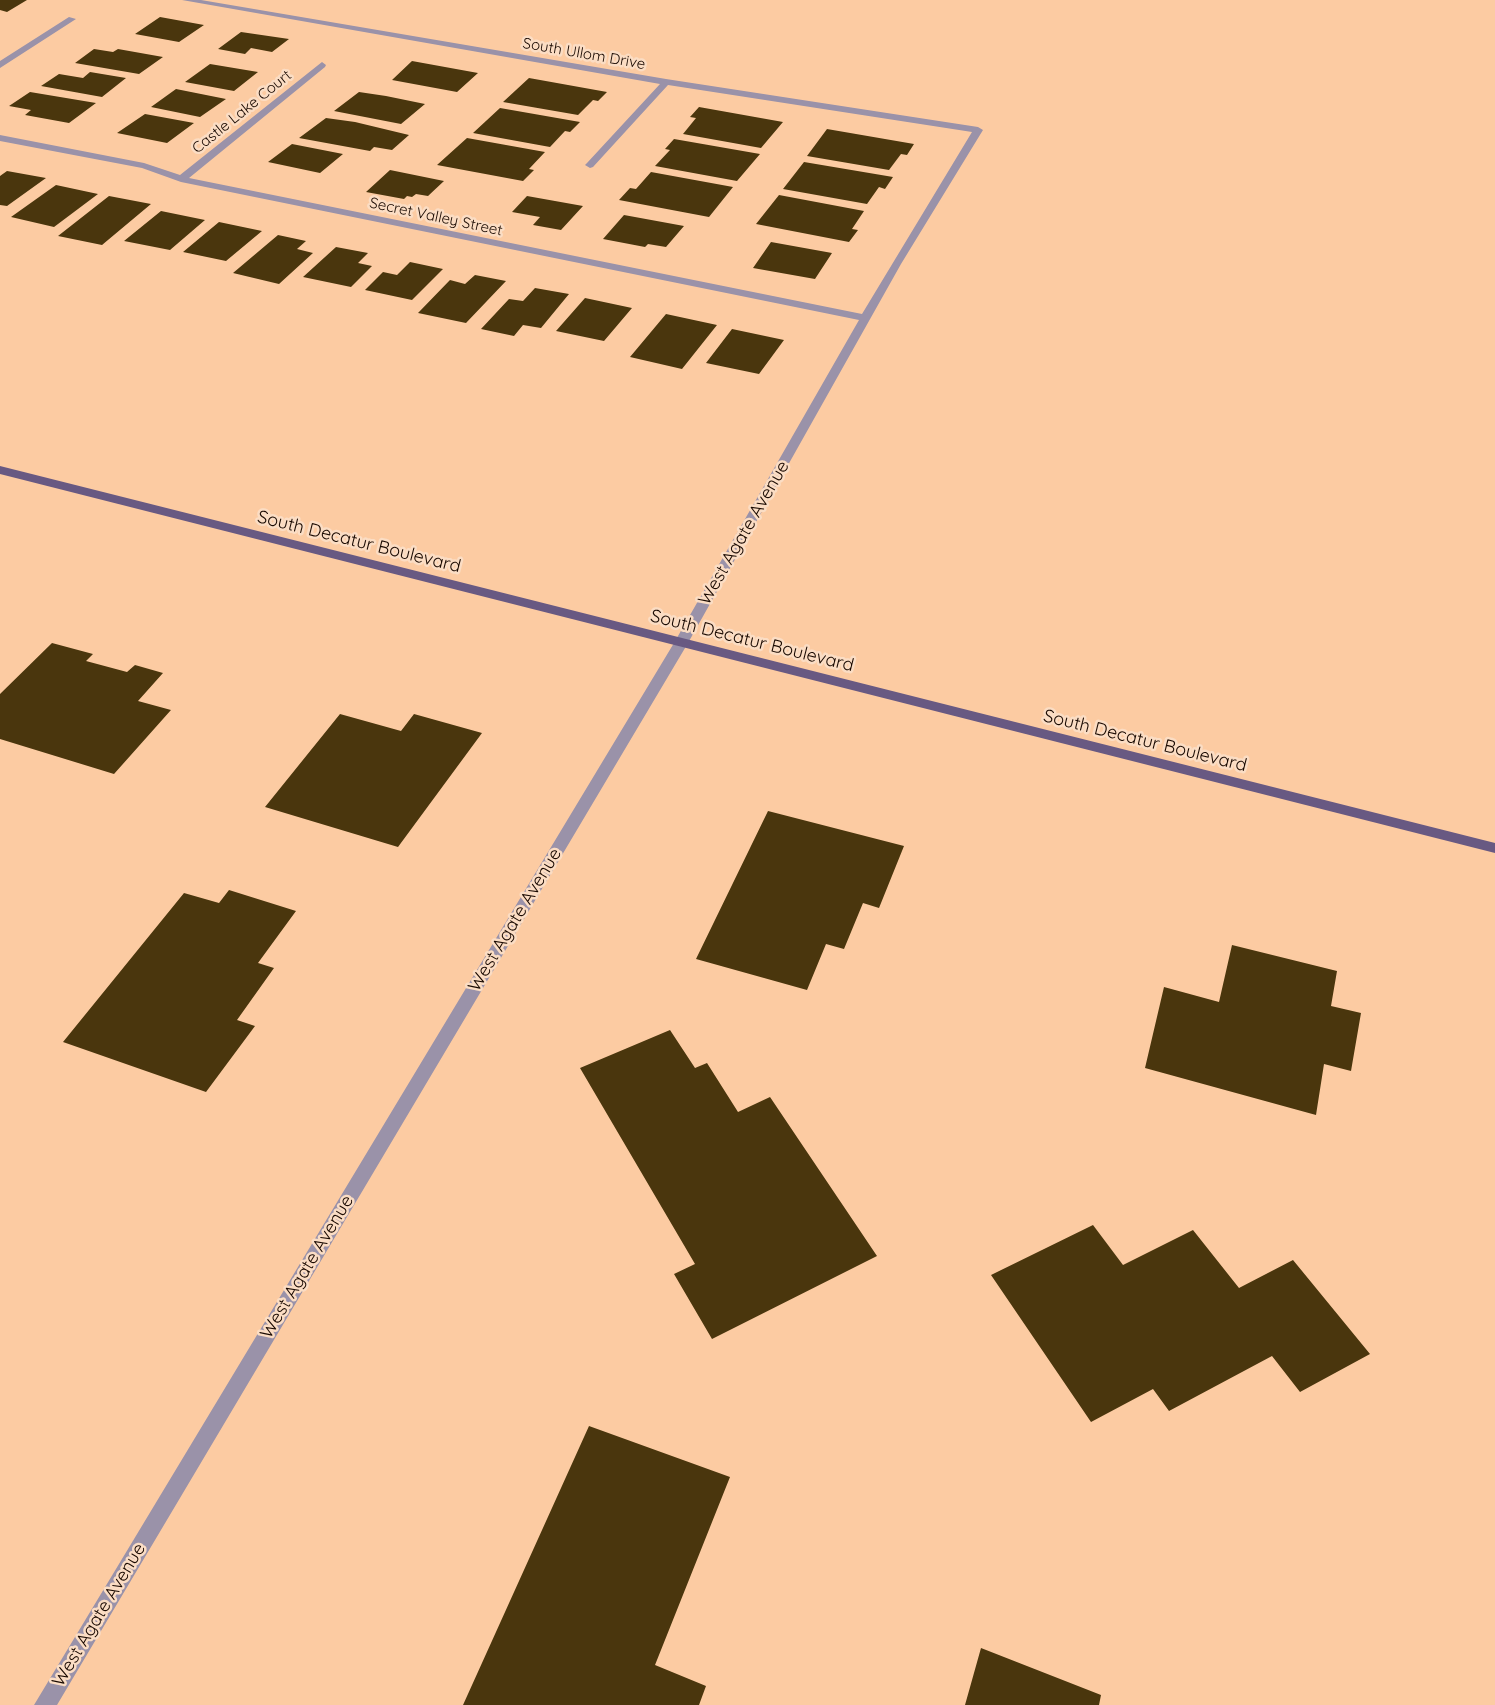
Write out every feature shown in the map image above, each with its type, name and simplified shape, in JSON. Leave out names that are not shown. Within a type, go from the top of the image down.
[{"type":"main road","name":"South Decatur Boulevard","points":[[0,470],[1495,848]]},
{"type":"street","name":"South Ullom Drive","points":[[186,0],[666,82],[978,130]]},
{"type":"street","points":[[0,65],[72,19]]},
{"type":"street","name":"Castle Lake Court","points":[[180,179],[322,66]]},
{"type":"street","points":[[590,164],[666,82]]},
{"type":"street","name":"West Agate Avenue","points":[[45,1705],[681,643],[896,264],[978,130]]},
{"type":"street","name":"Secret Valley Street","points":[[0,138],[144,166],[180,179],[867,318]]},
{"type":"building","points":[[0,0],[27,0],[7,12],[0,10]]},
{"type":"building","points":[[160,17],[204,25],[179,42],[135,34]]},
{"type":"building","points":[[241,32],[289,39],[272,52],[251,48],[245,54],[218,49]]},
{"type":"building","points":[[94,49],[113,52],[118,49],[163,57],[139,74],[75,63]]},
{"type":"building","points":[[412,61],[478,73],[457,92],[392,80]]},
{"type":"building","points":[[210,64],[258,72],[234,91],[185,82]]},
{"type":"building","points":[[90,72],[126,78],[102,97],[41,86],[59,74],[83,78]]},
{"type":"building","points":[[529,78],[607,92],[598,101],[593,100],[578,115],[503,102]]},
{"type":"building","points":[[176,89],[226,99],[200,117],[151,107]]},
{"type":"building","points":[[30,92],[96,103],[69,123],[25,115],[31,110],[9,106]]},
{"type":"building","points":[[359,92],[425,104],[401,124],[334,111]]},
{"type":"building","points":[[699,107],[783,122],[761,148],[683,134],[696,118],[690,117]]},
{"type":"building","points":[[500,108],[580,122],[570,132],[565,131],[550,147],[473,133]]},
{"type":"building","points":[[145,114],[194,123],[167,143],[117,133]]},
{"type":"building","points":[[326,118],[355,122],[409,135],[392,150],[374,147],[370,151],[299,138]]},
{"type":"building","points":[[827,129],[914,144],[907,155],[901,154],[889,170],[807,156]]},
{"type":"building","points":[[467,138],[545,152],[529,169],[534,170],[523,181],[437,165]]},
{"type":"building","points":[[674,139],[760,154],[737,181],[655,166],[670,150],[665,149]]},
{"type":"building","points":[[292,144],[343,154],[320,173],[268,162]]},
{"type":"building","points":[[804,162],[893,177],[885,189],[879,187],[867,204],[783,189]]},
{"type":"building","points":[[390,170],[444,181],[428,196],[416,194],[412,197],[407,196],[404,199],[366,192]]},
{"type":"building","points":[[7,171],[46,178],[7,206],[0,205],[0,176]]},
{"type":"building","points":[[651,172],[733,187],[709,217],[619,200],[630,188],[636,189]]},
{"type":"building","points":[[56,185],[98,194],[54,227],[11,217]]},
{"type":"building","points":[[779,195],[864,211],[852,229],[858,230],[849,242],[756,224]]},
{"type":"building","points":[[109,196],[151,204],[102,245],[58,236]]},
{"type":"building","points":[[527,196],[583,206],[561,230],[533,225],[540,217],[512,212]]},
{"type":"building","points":[[161,211],[205,220],[170,250],[124,241]]},
{"type":"building","points":[[624,215],[684,226],[666,247],[648,244],[645,247],[603,239]]},
{"type":"building","points":[[219,222],[262,231],[226,261],[183,252]]},
{"type":"building","points":[[278,235],[306,241],[297,249],[313,253],[279,284],[233,273]]},
{"type":"building","points":[[771,242],[832,253],[815,279],[753,268]]},
{"type":"building","points":[[336,247],[368,253],[358,263],[372,266],[351,287],[303,277]]},
{"type":"building","points":[[410,262],[443,269],[412,300],[365,290],[383,272],[397,275]]},
{"type":"building","points":[[475,275],[506,281],[466,323],[418,313],[450,280],[465,284]]},
{"type":"building","points":[[535,288],[569,294],[541,328],[523,325],[514,336],[481,329],[509,299],[523,301]]},
{"type":"building","points":[[585,298],[632,308],[604,341],[556,331]]},
{"type":"building","points":[[666,314],[717,325],[682,369],[630,357]]},
{"type":"building","points":[[732,329],[784,340],[759,374],[706,363]]},
{"type":"building","points":[[52,643],[93,654],[86,661],[127,672],[135,665],[163,673],[138,701],[171,710],[114,774],[0,739],[0,694]]},
{"type":"building","points":[[340,714],[401,731],[414,714],[482,733],[398,847],[265,807]]},
{"type":"building","points":[[768,811],[904,846],[879,908],[863,903],[844,949],[826,944],[807,990],[696,959]]},
{"type":"building","points":[[229,890],[296,911],[258,963],[274,968],[237,1020],[255,1026],[206,1092],[63,1042],[184,893],[219,903]]},
{"type":"building","points":[[1232,945],[1337,971],[1331,1006],[1361,1013],[1351,1071],[1324,1064],[1316,1115],[1145,1068],[1164,987],[1219,1002]]},
{"type":"building","points":[[670,1030],[695,1068],[707,1063],[738,1112],[770,1097],[877,1256],[712,1339],[674,1274],[695,1264],[580,1068]]},
{"type":"building","points":[[1093,1225],[1123,1265],[1193,1230],[1239,1288],[1293,1260],[1370,1354],[1300,1392],[1272,1356],[1169,1411],[1153,1389],[1091,1422],[991,1275]]},
{"type":"building","points":[[589,1426],[730,1477],[655,1665],[706,1686],[699,1705],[463,1705]]},
{"type":"building","points":[[981,1648],[1101,1695],[1099,1705],[965,1705]]}]
